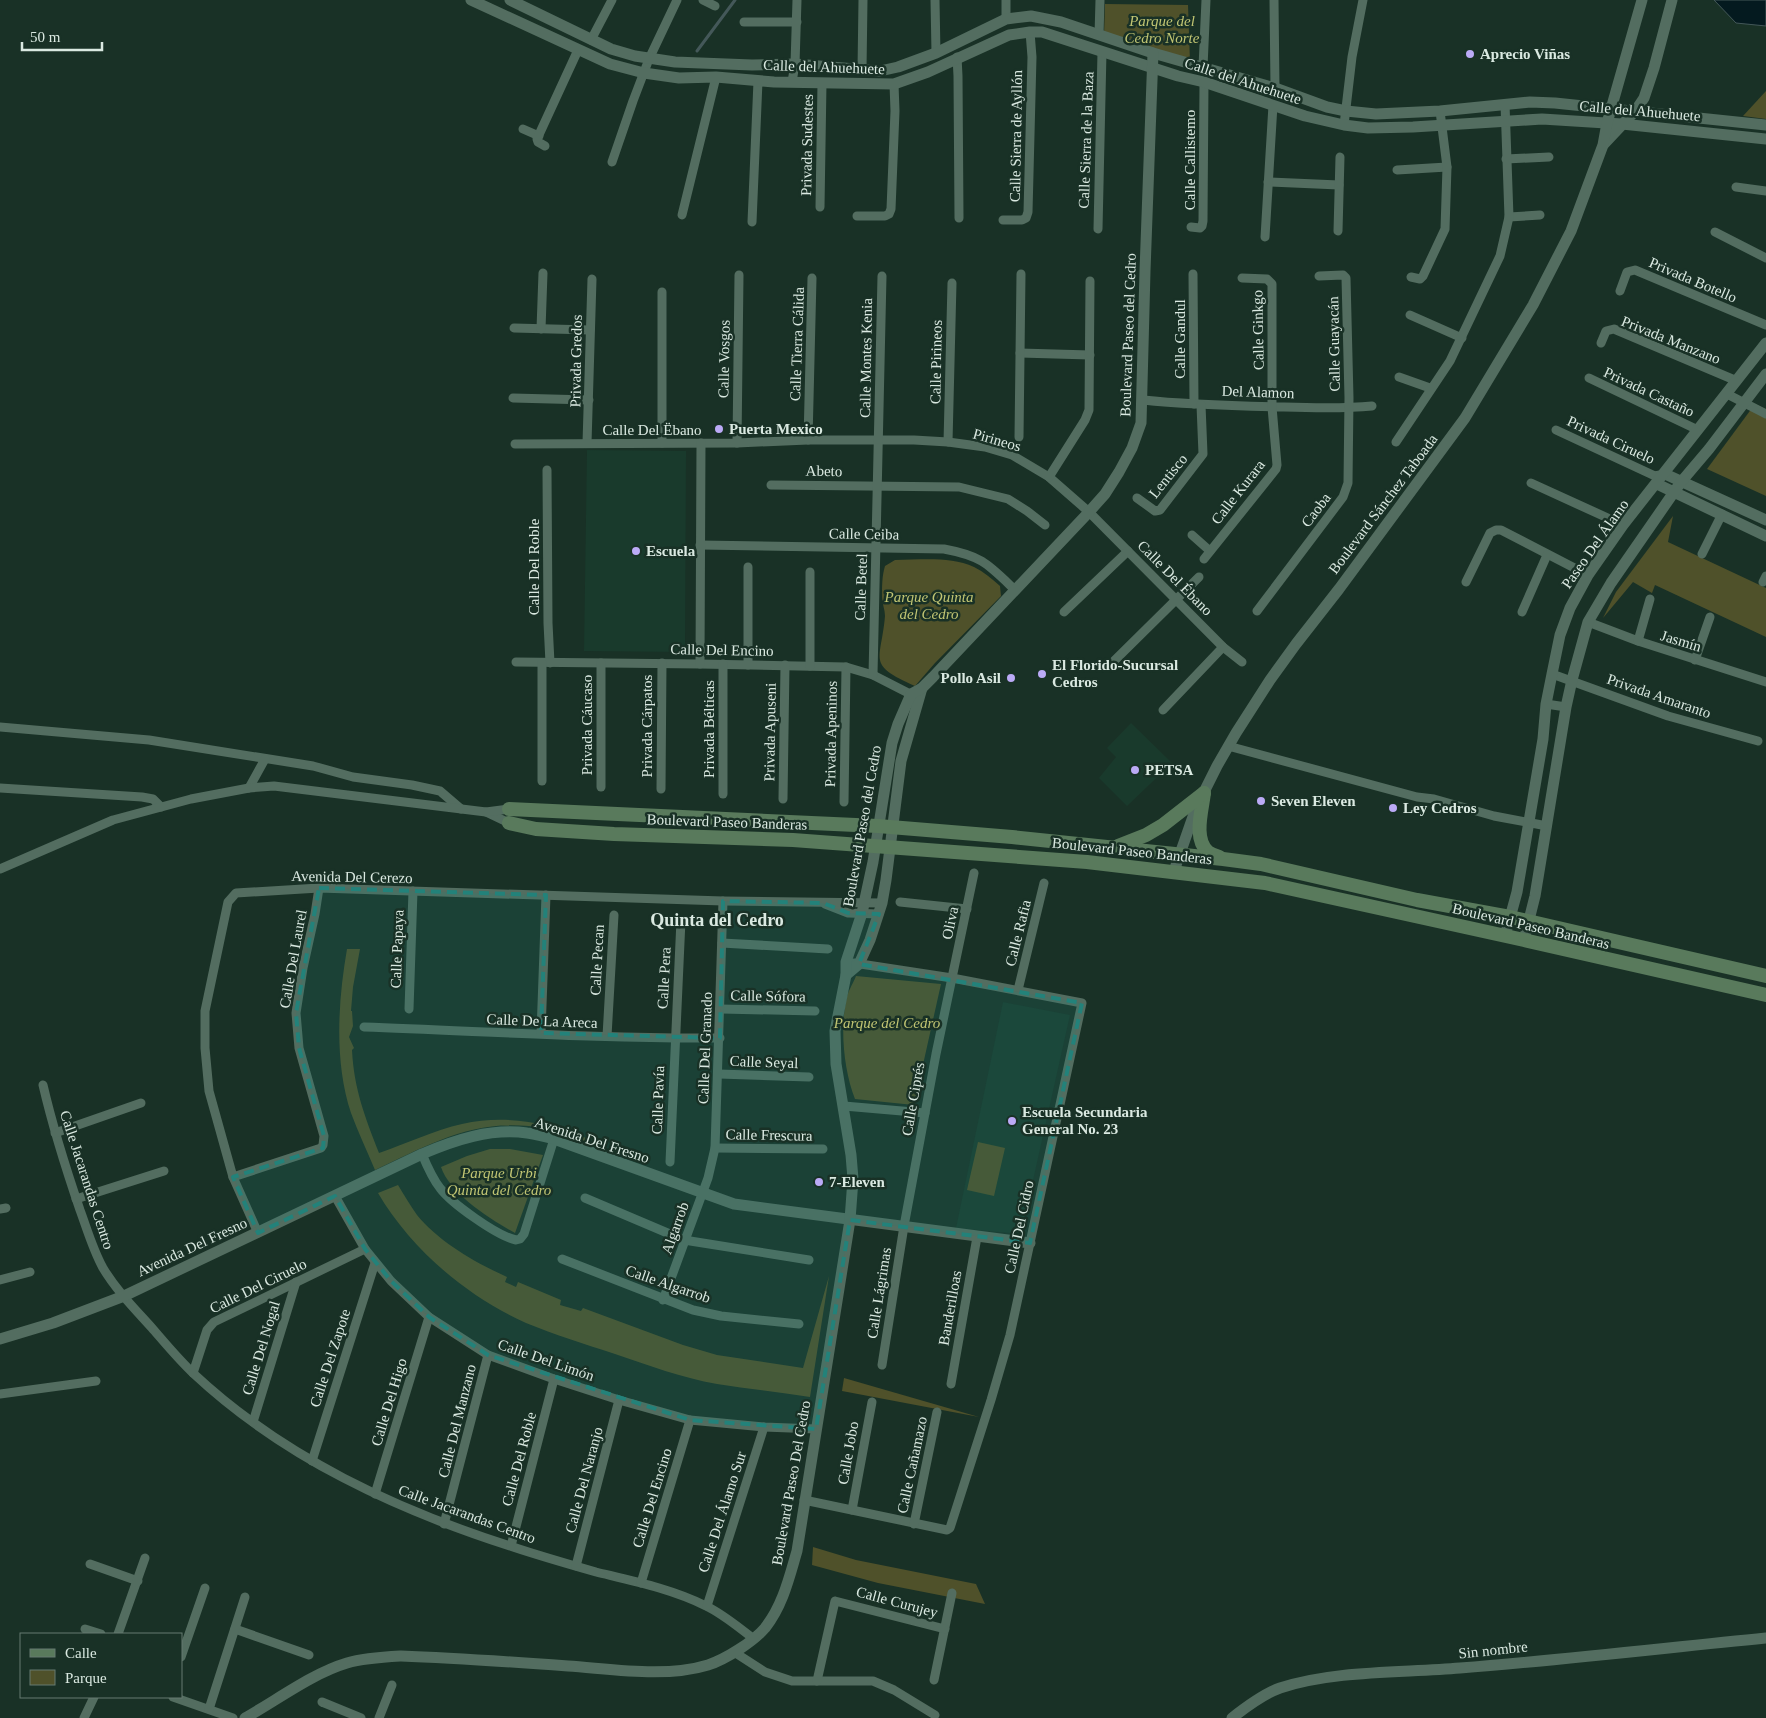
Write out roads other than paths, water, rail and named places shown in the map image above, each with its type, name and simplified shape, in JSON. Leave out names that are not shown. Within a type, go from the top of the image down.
[{"type":"main road","points":[[1115,847],[1146,835],[1163,825],[1204,792]]},
{"type":"main road","points":[[1204,792],[1199,830],[1202,842],[1208,852],[1223,859]]},
{"type":"main road","name":"Boulevard Paseo Banderas","points":[[509,816],[885,826],[1179,853],[1261,864],[1416,900],[1530,922],[1766,976]]},
{"type":"main road","name":"Boulevard Paseo Banderas","points":[[509,816],[536,829],[890,846],[1087,862],[1265,883],[1766,995]]},
{"type":"street","points":[[498,12],[503,0]]},
{"type":"street","name":"Calle del Ahuehuete","points":[[510,0],[591,40],[622,53],[649,59],[718,64],[795,64],[880,71],[936,53],[1006,19],[1031,16],[1346,111],[1376,114],[1555,102],[1766,124]]},
{"type":"street","points":[[591,40],[612,0]]},
{"type":"street","points":[[612,162],[649,59],[677,0]]},
{"type":"street","points":[[702,0],[715,6]]},
{"type":"street","points":[[792,82],[795,64],[796,0]]},
{"type":"street","points":[[862,70],[863,0]]},
{"type":"street","points":[[935,0],[936,53]]},
{"type":"street","points":[[1006,0],[1006,19]]},
{"type":"street","points":[[1099,35],[1100,0]]},
{"type":"street","points":[[1203,67],[1206,0]]},
{"type":"street","points":[[1274,0],[1274,88]]},
{"type":"street","points":[[1344,126],[1352,57],[1363,0]]},
{"type":"street","points":[[1603,145],[1607,123],[1642,0]]},
{"type":"street","points":[[1603,145],[1636,110],[1644,98],[1672,0]]},
{"type":"street","name":"Calle del Ahuehuete","points":[[478,1],[610,64],[644,73],[679,78],[716,77],[758,81],[894,84],[928,72],[957,57],[1010,35],[1042,32],[1204,82],[1305,116],[1344,126],[1386,128],[1542,120],[1622,124],[1766,139]]},
{"type":"street","points":[[744,22],[797,22]]},
{"type":"street","name":"Calle Sierra de Ayllón","points":[[1003,220],[1022,220],[1026,218],[1028,212],[1032,57],[1030,32]]},
{"type":"street","points":[[545,146],[538,142],[538,136],[578,50]]},
{"type":"street","name":"Calle Sierra de la Baza","points":[[1098,229],[1102,52]]},
{"type":"street","name":"Boulevard Paseo del Cedro","points":[[846,975],[846,962],[863,908],[875,845],[885,826],[918,694],[1089,512],[1119,472],[1132,448],[1141,423],[1151,67],[1153,53]]},
{"type":"street","points":[[957,57],[959,218]]},
{"type":"street","points":[[682,215],[716,77]]},
{"type":"street","points":[[752,222],[758,81]]},
{"type":"street","name":"Calle Callistemo","points":[[1191,228],[1200,228],[1203,221],[1204,82]]},
{"type":"street","name":"Privada Sudestes","points":[[820,207],[822,83]]},
{"type":"street","points":[[857,216],[885,216],[890,209],[894,84]]},
{"type":"street","points":[[1396,442],[1430,388],[1450,361],[1500,256],[1509,217],[1505,104]]},
{"type":"street","points":[[1265,237],[1273,105]]},
{"type":"street","points":[[1410,276],[1420,279],[1423,276],[1444,229],[1447,167],[1440,111]]},
{"type":"street","points":[[523,129],[538,136]]},
{"type":"street","name":"Boulevard Sánchez Taboada","points":[[1174,871],[1179,853],[1204,792],[1228,746],[1265,687],[1465,418],[1538,296],[1570,231],[1603,145]]},
{"type":"street","points":[[1338,231],[1340,157]]},
{"type":"street","points":[[1506,159],[1549,157]]},
{"type":"street","points":[[1397,170],[1447,167]]},
{"type":"street","points":[[1268,182],[1340,185]]},
{"type":"street","points":[[1736,187],[1766,191]]},
{"type":"street","points":[[1509,217],[1540,216]]},
{"type":"street","points":[[1715,232],[1766,258]]},
{"type":"street","name":"Privada Botello","points":[[1620,291],[1627,272],[1635,270],[1766,326]]},
{"type":"street","points":[[541,329],[543,273]]},
{"type":"street","points":[[1019,437],[1022,274]]},
{"type":"street","name":"Calle Gandul","points":[[1193,274],[1198,404]]},
{"type":"street","name":"Calle Vosgos","points":[[737,443],[739,275]]},
{"type":"street","name":"Calle Guayacán","points":[[1318,276],[1343,275],[1346,278],[1349,408]]},
{"type":"street","name":"Calle Montes Kenia","points":[[879,440],[882,276]]},
{"type":"street","name":"Calle Tierra Cálida","points":[[808,440],[812,278]]},
{"type":"street","name":"Calle Ginkgo","points":[[1242,278],[1268,279],[1272,284],[1272,407]]},
{"type":"street","name":"Privada Gredos","points":[[587,444],[592,279]]},
{"type":"street","points":[[1049,477],[1085,420],[1089,410],[1090,281]]},
{"type":"street","name":"Calle Pirineos","points":[[948,442],[952,283]]},
{"type":"street","points":[[662,292],[662,443]]},
{"type":"street","points":[[1410,315],[1462,338]]},
{"type":"street","points":[[514,328],[590,330]]},
{"type":"street","name":"Privada Manzano","points":[[1601,343],[1606,331],[1614,329],[1737,381]]},
{"type":"street","name":"Paseo Del Álamo","points":[[1504,936],[1517,892],[1552,674],[1560,635],[1570,608],[1588,575],[1623,525],[1766,343]]},
{"type":"street","points":[[1020,353],[1090,355]]},
{"type":"street","points":[[1524,940],[1530,922],[1566,707],[1588,622],[1611,583],[1681,482],[1766,374]]},
{"type":"street","points":[[1399,377],[1430,388]]},
{"type":"street","name":"Privada Castaño","points":[[1589,378],[1698,430]]},
{"type":"street","points":[[1727,394],[1766,414]]},
{"type":"street","points":[[513,398],[589,400]]},
{"type":"street","name":"Del Alamon","points":[[1143,400],[1272,407],[1349,408],[1372,406]]},
{"type":"street","name":"Lentisco","points":[[1137,498],[1155,511],[1160,510],[1200,459],[1204,447],[1198,404]]},
{"type":"street","name":"Calle Kurara","points":[[1204,559],[1277,468],[1272,407]]},
{"type":"street","name":"Caoba","points":[[1257,611],[1343,498],[1348,483],[1349,408]]},
{"type":"street","name":"Privada Ciruelo","points":[[1556,430],[1659,478]]},
{"type":"street","name":"Calle Del Ëbano","points":[[515,444],[879,440]]},
{"type":"street","name":"Pirineos","points":[[879,440],[948,442],[985,447],[1012,455],[1049,477],[1089,512]]},
{"type":"street","name":"Calle Betel","points":[[873,675],[879,440]]},
{"type":"street","points":[[700,664],[702,443]]},
{"type":"street","name":"Calle Del Roble","points":[[542,781],[548,623],[547,470]]},
{"type":"street","points":[[1659,478],[1681,482],[1766,520]]},
{"type":"street","points":[[1659,478],[1674,493],[1765,532]]},
{"type":"street","points":[[1531,483],[1623,525]]},
{"type":"street","name":"Abeto","points":[[771,485],[959,487],[1008,499],[1045,525]]},
{"type":"street","name":"Calle Del Ébano","points":[[1089,512],[1224,647],[1242,662]]},
{"type":"street","points":[[1702,554],[1722,514]]},
{"type":"street","points":[[1466,582],[1490,533],[1496,530],[1501,530],[1588,575]]},
{"type":"street","points":[[1192,535],[1210,551]]},
{"type":"street","name":"Calle Ceiba","points":[[700,545],[944,549],[966,553],[982,560],[1015,590]]},
{"type":"street","points":[[1064,612],[1128,551]]},
{"type":"street","points":[[1522,612],[1547,555]]},
{"type":"street","points":[[748,567],[748,665]]},
{"type":"street","points":[[810,572],[810,666]]},
{"type":"street","points":[[1113,662],[1199,577]]},
{"type":"street","points":[[1638,642],[1650,599]]},
{"type":"street","points":[[1696,660],[1710,617]]},
{"type":"street","name":"Jasmín","points":[[1588,622],[1638,642],[1766,682]]},
{"type":"street","points":[[1163,710],[1224,647]]},
{"type":"street","name":"Calle Del Encino","points":[[516,662],[846,667],[873,675],[918,694]]},
{"type":"street","name":"Privada Cáucaso","points":[[601,663],[601,787]]},
{"type":"street","name":"Privada Cárpatos","points":[[661,789],[662,663]]},
{"type":"street","name":"Privada Bélticas","points":[[723,664],[723,794]]},
{"type":"street","name":"Privada Apuseni","points":[[783,799],[785,665]]},
{"type":"street","name":"Privada Apeninos","points":[[844,802],[846,667]]},
{"type":"street","name":"Privada Amaranto","points":[[1552,674],[1668,716],[1758,741]]},
{"type":"street","points":[[1546,704],[1566,707]]},
{"type":"street","points":[[0,727],[149,740],[313,766],[353,777],[440,791],[461,809]]},
{"type":"street","points":[[1228,746],[1391,791],[1442,801],[1494,816],[1547,826]]},
{"type":"street","points":[[249,788],[265,759]]},
{"type":"street","name":"Boulevard Paseo Banderas","points":[[0,869],[113,820],[192,799],[249,788],[274,786],[509,816]]},
{"type":"street","points":[[0,788],[142,797],[153,799],[161,807]]},
{"type":"street","name":"Boulevard Paseo Banderas","points":[[486,812],[509,816]]},
{"type":"street","name":"Boulevard Paseo del Cedro","points":[[846,975],[859,964],[870,940],[880,909],[890,846],[885,826]]},
{"type":"street","name":"Oliva","points":[[952,978],[974,873]]},
{"type":"street","name":"Calle Rafia","points":[[1018,990],[1044,883]]},
{"type":"street","name":"Avenida Del Cerezo","points":[[258,1233],[233,1177],[209,1091],[204,1048],[205,1011],[228,902],[233,895],[240,892],[319,888],[823,903],[880,909]]},
{"type":"street","name":"Calle Del Laurel","points":[[233,1177],[321,1148],[323,1145],[324,1136],[299,1048],[296,1013],[302,968],[319,888]]},
{"type":"street","name":"Calle Papaya","points":[[409,1009],[413,891]]},
{"type":"street","points":[[541,1033],[546,895]]},
{"type":"street","name":"Calle Del Granado","points":[[702,1194],[715,1148],[724,901]]},
{"type":"street","points":[[900,902],[967,909]]},
{"type":"street","name":"Calle Pecan","points":[[607,1036],[614,915]]},
{"type":"street","name":"Calle Pera","points":[[674,1039],[681,920]]},
{"type":"street","points":[[722,943],[828,948]]},
{"type":"street","name":"Calle Del Cidro","points":[[804,1500],[914,1524],[947,1530],[950,1528],[1010,1335],[1082,1002],[952,978],[846,962]]},
{"type":"street","name":"Boulevard Paseo Del Cedro","points":[[245,1718],[318,1675],[348,1663],[375,1658],[401,1656],[456,1658],[634,1671],[676,1671],[709,1665],[734,1652],[754,1638],[764,1628],[776,1612],[797,1551],[850,1220],[853,1179],[849,1132],[836,1064],[835,1031],[846,975]]},
{"type":"street","name":"Calle Ciprés","points":[[904,1226],[952,978]]},
{"type":"street","name":"Calle Sófora","points":[[721,1009],[815,1011]]},
{"type":"street","name":"Calle De La Areca","points":[[364,1027],[674,1039],[720,1038]]},
{"type":"street","name":"Calle Pavía","points":[[670,1162],[674,1039]]},
{"type":"street","name":"Calle Seyal","points":[[718,1074],[809,1077]]},
{"type":"street","name":"Calle Jacarandas Centro","points":[[43,1085],[55,1133],[76,1199],[90,1240],[103,1268],[124,1296],[193,1373],[252,1422],[312,1461],[375,1494],[444,1524],[576,1566],[641,1583],[707,1606],[754,1638]]},
{"type":"street","points":[[55,1133],[141,1103]]},
{"type":"street","points":[[844,1106],[925,1113]]},
{"type":"street","name":"Avenida Del Fresno","points":[[0,1339],[53,1323],[124,1296],[422,1154],[465,1138],[484,1134],[527,1133],[554,1140],[734,1204],[1030,1243]]},
{"type":"street","points":[[422,1154],[441,1190],[464,1210],[487,1226],[516,1240],[520,1239],[524,1234],[554,1140]]},
{"type":"street","name":"Calle Frescura","points":[[715,1148],[823,1149]]},
{"type":"street","points":[[76,1199],[164,1171]]},
{"type":"street","name":"Algarrob","points":[[663,1300],[702,1194]]},
{"type":"street","name":"Calle Del Limón","points":[[335,1196],[365,1249],[397,1288],[429,1317],[488,1355],[619,1400],[690,1420],[764,1427],[816,1429]]},
{"type":"street","points":[[585,1198],[684,1240],[809,1260]]},
{"type":"street","name":"Calle Lágrimas","points":[[882,1365],[904,1226]]},
{"type":"street","name":"Banderilloas","points":[[951,1384],[977,1237]]},
{"type":"street","name":"Calle Del Ciruelo","points":[[193,1373],[209,1325],[365,1249]]},
{"type":"street","name":"Calle Algarrob","points":[[562,1259],[663,1300],[693,1310],[721,1316],[799,1324]]},
{"type":"street","name":"Calle Del Zapote","points":[[312,1461],[375,1263]]},
{"type":"street","points":[[0,1280],[30,1272]]},
{"type":"street","name":"Calle Del Nogal","points":[[252,1422],[296,1282]]},
{"type":"street","name":"Calle Del Higo","points":[[375,1494],[429,1317]]},
{"type":"street","name":"Calle Del Manzano","points":[[444,1524],[488,1355]]},
{"type":"street","name":"Calle Del Roble","points":[[510,1546],[554,1379]]},
{"type":"street","points":[[0,1394],[96,1381]]},
{"type":"street","name":"Calle Del Naranjo","points":[[576,1566],[619,1400]]},
{"type":"street","name":"Calle Jobo","points":[[852,1510],[872,1402]]},
{"type":"street","name":"Calle Cañamazo","points":[[914,1524],[938,1412]]},
{"type":"street","name":"Calle Del Encino","points":[[641,1583],[690,1420]]},
{"type":"street","name":"Calle Del Álamo Sur","points":[[707,1606],[764,1427]]},
{"type":"street","points":[[118,1633],[145,1558]]},
{"type":"street","points":[[90,1564],[138,1581]]},
{"type":"street","points":[[182,1654],[205,1588]]},
{"type":"street","name":"Calle Curujey","points":[[934,1680],[952,1593]]},
{"type":"street","points":[[209,1710],[245,1597]]},
{"type":"street","name":"Calle Curujey","points":[[817,1681],[835,1601],[945,1629]]},
{"type":"street","points":[[85,1629],[98,1633]]},
{"type":"street","points":[[235,1629],[309,1655]]},
{"type":"street","name":"Sin nombre","points":[[1232,1718],[1278,1689],[1308,1680],[1461,1668],[1766,1638]]},
{"type":"street","points":[[734,1652],[765,1672],[792,1680],[874,1681],[894,1690],[935,1715]]},
{"type":"street","points":[[379,1718],[392,1685]]},
{"type":"street","points":[[84,1718],[94,1698]]},
{"type":"street","points":[[176,1698],[233,1718]]},
{"type":"street","points":[[322,1702],[362,1718]]},
{"type":"water","points":[[1714,0],[1766,0],[1766,26],[1736,23]]},
{"type":"waterway","points":[[697,51],[735,0]]},
{"type":"place","name":"Aprecio Viñas","points":[[1470,54]]},
{"type":"place","name":"Puerta Mexico","points":[[719,429]]},
{"type":"place","name":"Escuela","points":[[636,551]]},
{"type":"place","name":"El Florido-Sucursal Cedros","points":[[1042,674]]},
{"type":"place","name":"Pollo Asil","points":[[1011,678]]},
{"type":"place","name":"PETSA","points":[[1135,770]]},
{"type":"place","name":"Seven Eleven","points":[[1261,801]]},
{"type":"place","name":"Ley Cedros","points":[[1393,808]]},
{"type":"place","name":"Escuela Secundaria General No. 23","points":[[1012,1121]]},
{"type":"place","name":"7-Eleven","points":[[819,1182]]},
{"type":"district","name":"Quinta del Cedro","points":[[717,920]]},
{"type":"park label","name":"Parque del Cedro Norte","points":[[1162,30]]},
{"type":"park label","name":"Parque Quinta del Cedro","points":[[929,606]]},
{"type":"park label","name":"Parque del Cedro","points":[[887,1023]]},
{"type":"park label","name":"Parque Urbi Quinta del Cedro","points":[[499,1182]]}]
